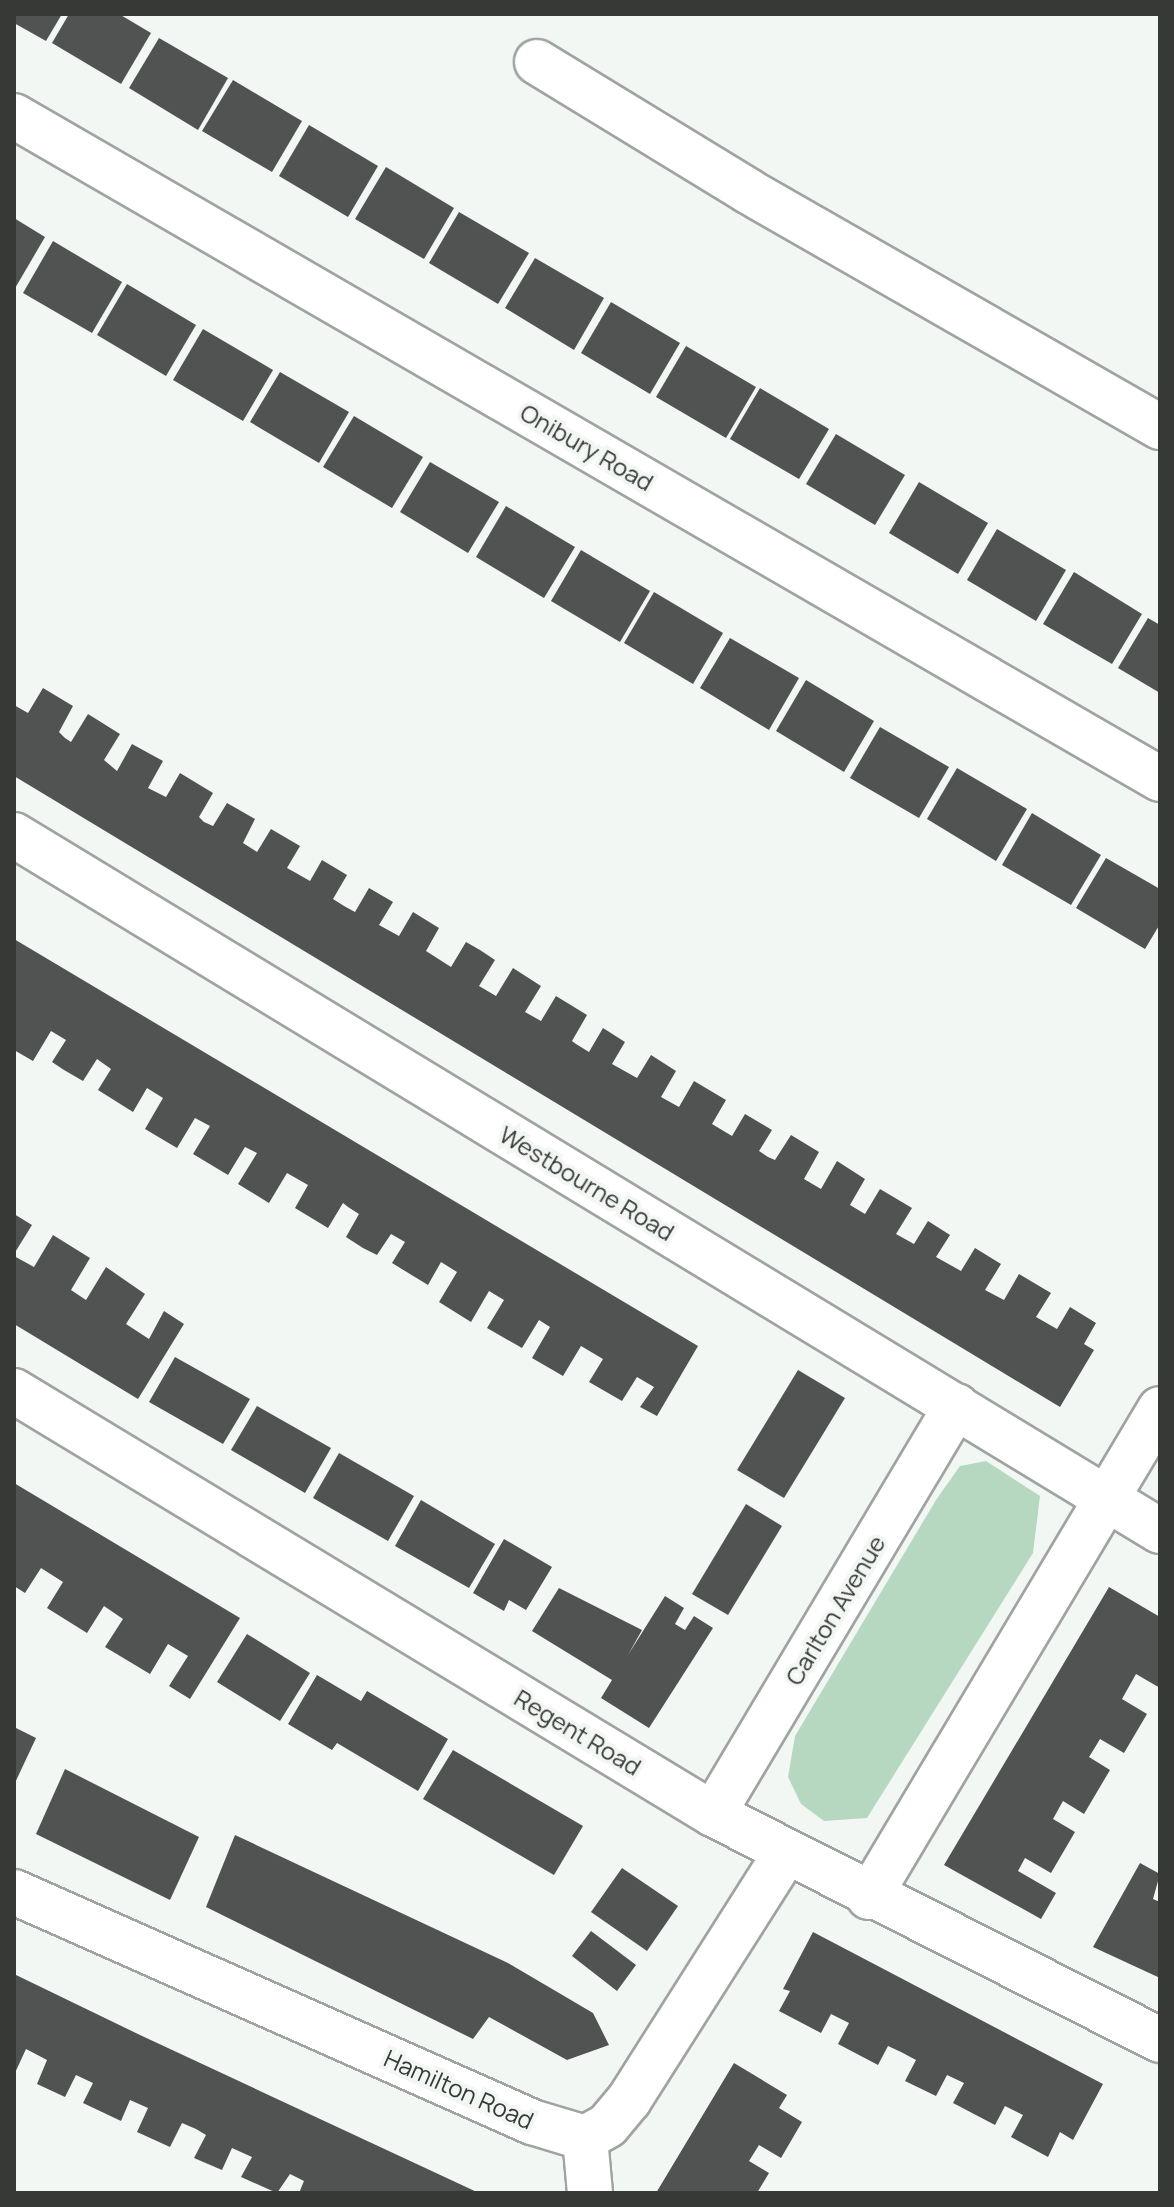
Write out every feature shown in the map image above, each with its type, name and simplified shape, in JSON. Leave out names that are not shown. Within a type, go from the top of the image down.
[{"type":"street","points":[[537,62],[748,191],[1160,427]]},
{"type":"street","name":"Onibury Road","points":[[14,116],[1160,779]]},
{"type":"street","name":"Westbourne Road","points":[[14,835],[1160,1531]]},
{"type":"street","name":"Regent Road","points":[[14,1391],[713,1814],[869,1897],[1160,2040]]},
{"type":"street","name":"Carlton Avenue","points":[[713,1814],[956,1406]]},
{"type":"street","points":[[869,1897],[1103,1497],[1160,1409]]},
{"type":"street","points":[[590,2193],[585,2138],[608,2125],[629,2100],[786,1853]]},
{"type":"street","name":"Hamilton Road","points":[[14,1892],[532,2122],[585,2138]]},
{"type":"green space","points":[[986,1461],[1040,1496],[1033,1553],[867,1818],[824,1821],[801,1804],[788,1777],[795,1736],[936,1500],[960,1466]]},
{"type":"building","points":[[14,14],[62,14],[46,41],[14,23]]},
{"type":"building","points":[[69,14],[119,14],[151,33],[121,84],[52,43]]},
{"type":"building","points":[[159,38],[228,78],[198,130],[129,88]]},
{"type":"building","points":[[233,80],[302,121],[272,172],[202,131]]},
{"type":"building","points":[[309,125],[378,166],[348,217],[279,176]]},
{"type":"building","points":[[386,167],[454,208],[424,259],[355,219]]},
{"type":"building","points":[[459,212],[529,253],[498,304],[429,263]]},
{"type":"building","points":[[14,218],[45,237],[14,290]]},
{"type":"building","points":[[53,241],[122,282],[92,333],[23,293]]},
{"type":"building","points":[[535,258],[604,298],[574,350],[505,308]]},
{"type":"building","points":[[127,284],[196,325],[166,376],[97,335]]},
{"type":"building","points":[[611,302],[680,343],[650,394],[581,353]]},
{"type":"building","points":[[203,329],[273,370],[243,421],[173,380]]},
{"type":"building","points":[[686,346],[756,387],[726,438],[656,397]]},
{"type":"building","points":[[280,372],[349,412],[319,463],[250,422]]},
{"type":"building","points":[[760,388],[829,429],[799,479],[730,439]]},
{"type":"building","points":[[354,416],[423,457],[392,508],[323,467]]},
{"type":"building","points":[[836,434],[905,475],[875,525],[806,484]]},
{"type":"building","points":[[430,462],[499,502],[468,553],[400,512]]},
{"type":"building","points":[[919,482],[988,523],[958,574],[889,533]]},
{"type":"building","points":[[506,506],[575,547],[544,598],[476,557]]},
{"type":"building","points":[[997,529],[1066,570],[1036,621],[967,580]]},
{"type":"building","points":[[581,550],[650,591],[620,642],[551,601]]},
{"type":"building","points":[[1074,572],[1142,614],[1112,664],[1043,624]]},
{"type":"building","points":[[654,592],[723,633],[693,684],[624,643]]},
{"type":"building","points":[[1148,618],[1160,625],[1160,693],[1118,668]]},
{"type":"building","points":[[730,638],[799,678],[769,730],[700,688]]},
{"type":"building","points":[[806,680],[874,721],[844,772],[776,731]]},
{"type":"building","points":[[43,688],[73,706],[59,732],[71,742],[88,714],[120,734],[104,760],[117,771],[132,744],[163,761],[148,788],[166,797],[180,773],[213,793],[199,817],[204,822],[213,826],[227,803],[255,819],[243,843],[257,852],[271,829],[300,846],[287,868],[310,881],[322,860],[347,875],[333,899],[344,906],[355,912],[369,888],[393,902],[379,925],[399,936],[413,912],[439,928],[426,951],[451,967],[466,942],[495,960],[479,986],[496,996],[513,968],[541,986],[525,1012],[541,1021],[556,996],[587,1015],[572,1041],[589,1052],[603,1028],[625,1042],[612,1064],[637,1078],[651,1055],[676,1071],[661,1097],[679,1107],[694,1081],[726,1100],[712,1124],[732,1136],[745,1114],[772,1130],[759,1151],[768,1157],[775,1160],[791,1135],[819,1152],[804,1179],[821,1189],[837,1161],[865,1179],[850,1205],[865,1214],[880,1189],[912,1208],[896,1234],[914,1244],[928,1221],[950,1235],[936,1257],[961,1271],[975,1248],[1001,1264],[985,1290],[1004,1300],[1019,1274],[1051,1293],[1036,1317],[1057,1329],[1070,1307],[1096,1323],[1084,1344],[1094,1350],[1060,1407],[14,776],[14,705],[28,713]]},
{"type":"building","points":[[880,727],[949,767],[919,818],[850,778]]},
{"type":"building","points":[[957,768],[1027,809],[996,861],[927,819]]},
{"type":"building","points":[[1032,813],[1101,855],[1071,905],[1002,865]]},
{"type":"building","points":[[1106,858],[1160,889],[1160,924],[1145,949],[1076,908]]},
{"type":"building","points":[[14,939],[698,1346],[657,1416],[640,1407],[654,1387],[637,1377],[622,1401],[589,1382],[603,1359],[581,1346],[563,1376],[532,1358],[550,1327],[539,1320],[522,1348],[487,1328],[504,1300],[489,1291],[471,1322],[439,1302],[457,1272],[441,1262],[428,1285],[392,1263],[405,1242],[391,1234],[377,1255],[363,1248],[346,1237],[359,1214],[343,1203],[328,1228],[295,1208],[308,1185],[287,1173],[269,1203],[238,1184],[257,1153],[245,1147],[228,1175],[193,1154],[210,1126],[195,1118],[177,1148],[145,1129],[163,1098],[147,1088],[133,1112],[98,1090],[111,1069],[97,1059],[83,1081],[52,1062],[66,1040],[51,1031],[33,1061],[14,1050]]},
{"type":"building","points":[[14,1214],[32,1225],[14,1254]]},
{"type":"building","points":[[53,1235],[90,1258],[71,1290],[86,1300],[106,1267],[145,1294],[126,1324],[149,1339],[164,1311],[184,1324],[138,1399],[14,1324],[14,1256],[34,1267]]},
{"type":"building","points":[[175,1357],[250,1399],[223,1444],[149,1402]]},
{"type":"building","points":[[798,1370],[845,1398],[784,1498],[737,1470]]},
{"type":"building","points":[[257,1406],[331,1448],[305,1493],[231,1450]]},
{"type":"building","points":[[339,1453],[414,1496],[388,1541],[313,1498]]},
{"type":"building","points":[[14,1483],[240,1618],[190,1699],[169,1686],[188,1656],[168,1644],[150,1674],[105,1647],[123,1619],[104,1606],[87,1633],[47,1608],[63,1582],[41,1568],[25,1593],[14,1586]]},
{"type":"building","points":[[421,1500],[495,1544],[469,1588],[395,1546]]},
{"type":"building","points":[[746,1504],[782,1526],[728,1615],[692,1594]]},
{"type":"building","points":[[504,1539],[552,1567],[526,1610],[509,1600],[504,1611],[473,1593]]},
{"type":"building","points":[[1109,1587],[1160,1617],[1160,1688],[1136,1674],[1122,1699],[1147,1714],[1124,1753],[1100,1739],[1089,1757],[1110,1770],[1084,1814],[1063,1801],[1053,1819],[1075,1832],[1051,1873],[1025,1858],[1018,1871],[1056,1893],[1041,1919],[944,1865]]},
{"type":"building","points":[[559,1588],[642,1630],[628,1655],[665,1596],[684,1608],[675,1624],[685,1630],[694,1616],[713,1628],[649,1728],[601,1698],[612,1680],[532,1631]]},
{"type":"building","points":[[247,1634],[310,1673],[280,1721],[217,1682]]},
{"type":"building","points":[[317,1675],[361,1701],[367,1691],[448,1739],[418,1791],[337,1743],[332,1750],[288,1724]]},
{"type":"building","points":[[14,1727],[36,1738],[14,1785]]},
{"type":"building","points":[[453,1750],[583,1826],[554,1875],[423,1799]]},
{"type":"building","points":[[65,1769],[199,1837],[170,1900],[36,1834]]},
{"type":"building","points":[[235,1835],[508,1963],[593,2013],[609,2045],[567,2060],[489,2017],[473,2039],[206,1907]]},
{"type":"building","points":[[1140,1863],[1160,1874],[1153,1899],[1160,1902],[1160,1978],[1093,1947]]},
{"type":"building","points":[[622,1868],[678,1906],[647,1951],[591,1912]]},
{"type":"building","points":[[591,1931],[636,1965],[617,1991],[572,1956]]},
{"type":"building","points":[[813,1932],[1103,2084],[1073,2140],[1060,2132],[1048,2157],[1011,2137],[1023,2115],[1005,2106],[995,2125],[953,2103],[964,2083],[947,2075],[936,2096],[905,2081],[916,2060],[901,2052],[888,2046],[878,2065],[838,2044],[849,2023],[831,2014],[821,2033],[779,2011],[790,1991],[783,1989]]},
{"type":"building","points":[[14,1974],[479,2193],[299,2193],[304,2181],[290,2174],[277,2193],[241,2177],[252,2157],[232,2148],[222,2170],[194,2158],[206,2135],[196,2129],[182,2123],[170,2147],[137,2132],[148,2108],[130,2100],[121,2121],[83,2103],[93,2083],[76,2075],[65,2097],[37,2084],[47,2060],[26,2049],[14,2075]]},
{"type":"building","points":[[734,2063],[787,2095],[779,2108],[802,2122],[781,2158],[759,2145],[749,2161],[769,2173],[757,2193],[656,2193]]}]
